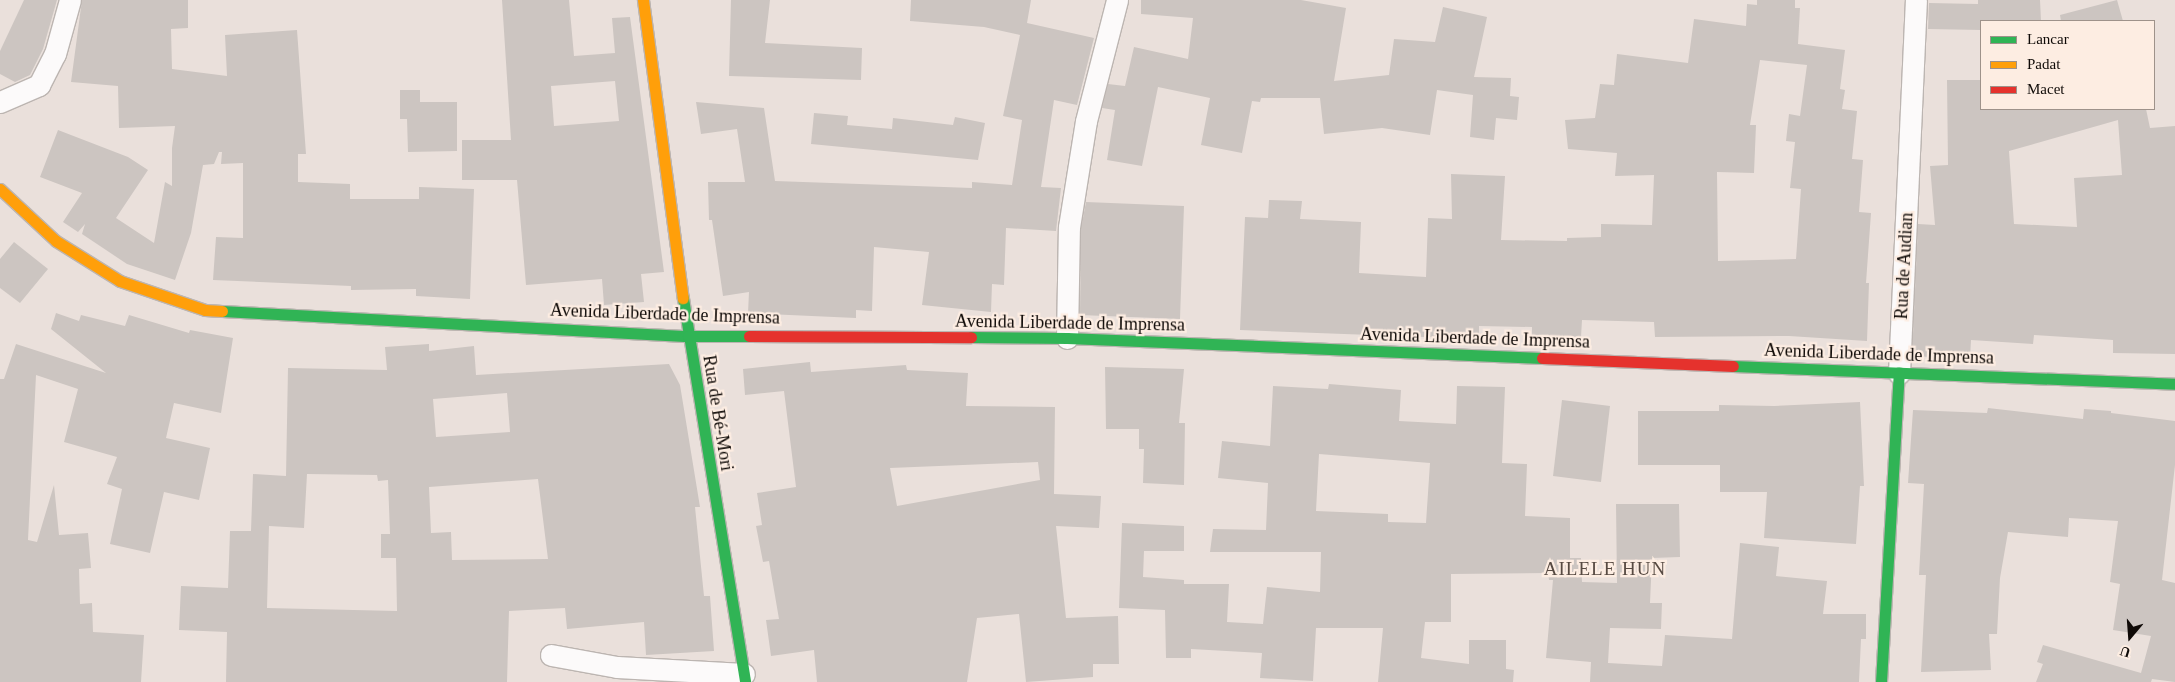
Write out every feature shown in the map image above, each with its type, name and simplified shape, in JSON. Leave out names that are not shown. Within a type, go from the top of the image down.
[{"type":"main road","name":"Rua de Bé-Mori","points":[[643,0],[688,336],[744,678]]},
{"type":"main road","name":"Avenida Liberdade de Imprensa","points":[[0,189],[56,240],[120,280],[205,310],[688,336],[1067,338],[2175,384]]},
{"type":"main road","name":"Rua de Audian","points":[[1881,682],[1899,373]]},
{"type":"street","points":[[0,102],[39,85],[55,54],[70,0]]},
{"type":"street","points":[[1067,338],[1069,227],[1086,121],[1116,0]]},
{"type":"street","name":"Rua de Audian","points":[[1899,373],[1916,0]]},
{"type":"street","points":[[551,655],[617,667],[744,678]]},
{"type":"building","points":[[24,0],[57,0],[43,49],[30,75],[15,82],[0,74],[0,51]]},
{"type":"building","points":[[82,0],[188,0],[188,28],[171,29],[172,69],[227,76],[225,35],[297,30],[306,154],[298,154],[298,182],[350,184],[350,199],[419,199],[419,187],[474,189],[470,299],[416,296],[416,289],[351,290],[351,286],[213,280],[216,237],[243,238],[243,163],[221,164],[222,152],[219,152],[214,164],[203,165],[191,233],[175,280],[127,264],[82,234],[85,224],[78,232],[63,222],[82,193],[40,177],[58,130],[128,157],[148,170],[116,218],[154,243],[165,182],[172,186],[172,148],[175,126],[119,128],[118,86],[71,82]]},
{"type":"building","points":[[502,0],[569,0],[574,56],[615,53],[612,18],[630,17],[664,272],[641,274],[644,302],[604,305],[602,279],[526,285],[517,180],[462,180],[462,140],[511,140]],"holes":[[[615,81],[619,121],[554,126],[551,86]]]},
{"type":"building","points":[[731,0],[770,0],[765,43],[862,48],[861,80],[729,76]]},
{"type":"building","points":[[911,0],[1031,0],[1027,23],[1094,38],[1077,105],[1054,100],[1041,187],[1061,188],[1056,231],[1006,228],[1004,285],[992,284],[991,312],[922,305],[929,252],[874,247],[872,311],[856,310],[856,318],[748,313],[749,292],[723,296],[712,220],[709,220],[708,182],[745,182],[737,129],[701,134],[696,102],[764,108],[775,181],[972,188],[972,182],[1012,185],[1022,120],[1003,116],[1020,35],[984,27],[910,21]]},
{"type":"building","points":[[1141,0],[1301,0],[1346,8],[1334,81],[1389,75],[1394,39],[1435,42],[1443,7],[1487,17],[1474,77],[1511,78],[1510,96],[1519,97],[1517,120],[1496,118],[1494,140],[1470,137],[1473,95],[1437,90],[1430,135],[1382,128],[1324,134],[1320,98],[1261,98],[1260,102],[1252,101],[1242,153],[1201,145],[1210,98],[1158,87],[1142,166],[1107,160],[1115,110],[1102,108],[1108,84],[1125,86],[1134,47],[1188,59],[1193,18],[1141,14]]},
{"type":"building","points":[[1757,0],[1795,0],[1795,8],[1800,8],[1798,44],[1845,50],[1840,89],[1845,90],[1842,109],[1857,111],[1852,159],[1863,160],[1859,212],[1871,213],[1866,283],[1869,283],[1867,341],[1789,336],[1655,337],[1654,322],[1582,320],[1581,337],[1532,335],[1532,327],[1479,326],[1479,339],[1240,330],[1245,217],[1268,218],[1269,200],[1302,201],[1300,219],[1361,222],[1359,273],[1426,277],[1428,218],[1452,219],[1451,174],[1505,176],[1501,240],[1567,241],[1567,238],[1601,237],[1601,224],[1652,225],[1654,175],[1615,176],[1617,153],[1568,149],[1565,120],[1595,118],[1600,84],[1614,85],[1617,54],[1688,63],[1694,19],[1746,26],[1747,4],[1757,5]],"holes":[[[1760,60],[1807,65],[1800,116],[1789,114],[1786,141],[1795,142],[1790,188],[1801,189],[1796,259],[1718,261],[1717,172],[1754,173],[1756,125],[1750,125]]]},
{"type":"building","points":[[1978,0],[2040,0],[2041,20],[1980,20],[1980,30],[1928,29],[1929,3],[1978,4]]},
{"type":"building","points":[[2117,0],[2123,20],[2061,20],[2060,15]]},
{"type":"building","points":[[1947,80],[1980,80],[1980,110],[2146,110],[2150,128],[2175,126],[2175,354],[2113,353],[2113,340],[2034,335],[2033,344],[1971,340],[1970,359],[1912,356],[1918,224],[1935,225],[1930,166],[1948,165]],"holes":[[[2118,120],[2122,175],[2074,178],[2077,227],[2014,224],[2009,151]]]},
{"type":"building","points":[[400,90],[420,90],[420,102],[457,102],[457,151],[408,152],[407,119],[400,119]]},
{"type":"building","points":[[814,113],[848,116],[847,125],[892,129],[893,118],[953,125],[955,117],[985,123],[978,160],[811,144]]},
{"type":"building","points":[[1086,202],[1184,206],[1180,319],[1080,315],[1081,228]]},
{"type":"building","points":[[14,242],[48,269],[20,303],[0,288],[0,259]]},
{"type":"building","points":[[56,313],[79,321],[81,315],[125,326],[129,315],[189,333],[190,330],[233,338],[221,413],[174,403],[166,438],[210,448],[199,500],[164,492],[150,553],[110,544],[122,489],[107,484],[117,457],[64,442],[78,389],[36,375],[28,540],[37,542],[54,485],[59,535],[88,533],[91,568],[79,569],[80,604],[92,603],[93,632],[144,635],[141,682],[0,682],[0,379],[4,379],[16,344],[106,373],[51,329]]},
{"type":"building","points":[[429,344],[429,351],[474,346],[476,375],[669,364],[680,385],[700,507],[695,507],[704,596],[710,596],[714,651],[646,655],[644,622],[567,629],[565,608],[509,611],[507,682],[226,682],[227,632],[179,630],[181,586],[228,588],[230,531],[251,531],[253,474],[286,476],[288,368],[387,370],[385,347]],"holes":[[[507,393],[510,432],[436,437],[433,399]],[[307,474],[377,475],[378,481],[388,480],[390,534],[381,534],[381,558],[396,558],[397,611],[267,608],[269,526],[304,528]],[[538,479],[548,559],[452,560],[451,532],[431,533],[429,487]]]},
{"type":"building","points":[[810,362],[811,372],[906,365],[907,370],[968,373],[966,406],[1055,407],[1054,494],[1101,496],[1099,528],[1056,526],[1066,618],[1118,616],[1119,664],[1093,664],[1093,677],[1026,682],[1019,614],[977,618],[967,682],[817,682],[814,650],[771,656],[766,620],[779,619],[769,561],[763,562],[756,526],[762,525],[757,493],[796,487],[784,391],[745,395],[743,369]],"holes":[[[1038,462],[1040,480],[897,506],[890,468]]]},
{"type":"building","points":[[1105,367],[1184,369],[1179,423],[1185,423],[1184,485],[1143,483],[1144,449],[1139,449],[1139,429],[1106,429]]},
{"type":"building","points":[[1329,384],[1401,390],[1399,421],[1456,424],[1457,386],[1505,387],[1502,463],[1527,464],[1525,516],[1570,518],[1570,558],[1581,558],[1582,582],[1617,583],[1616,504],[1679,504],[1680,557],[1652,558],[1650,603],[1662,603],[1661,629],[1610,628],[1608,663],[1662,666],[1665,635],[1732,639],[1740,543],[1779,547],[1776,576],[1827,581],[1823,614],[1866,614],[1866,639],[1861,639],[1859,682],[1590,682],[1591,662],[1546,658],[1553,580],[1549,580],[1548,573],[1451,574],[1451,622],[1425,622],[1421,658],[1469,664],[1469,640],[1506,640],[1506,669],[1514,670],[1513,682],[1378,682],[1383,628],[1316,628],[1313,681],[1260,678],[1262,653],[1191,649],[1191,658],[1166,658],[1165,610],[1119,608],[1122,523],[1184,526],[1184,551],[1144,551],[1143,577],[1184,580],[1184,584],[1229,584],[1227,622],[1263,624],[1267,587],[1320,592],[1321,552],[1210,552],[1213,529],[1266,530],[1268,483],[1218,478],[1222,441],[1270,446],[1273,386],[1328,389]],"holes":[[[1319,454],[1430,463],[1426,523],[1388,522],[1388,514],[1316,511]]]},
{"type":"building","points":[[1562,400],[1610,406],[1601,482],[1553,476]]},
{"type":"building","points":[[1860,402],[1864,486],[1860,486],[1856,544],[1764,538],[1767,492],[1720,492],[1720,465],[1638,465],[1638,411],[1719,411],[1719,405],[1774,406]]},
{"type":"building","points":[[1988,408],[2083,419],[2084,409],[2111,411],[2111,413],[2175,421],[2175,465],[2162,580],[2175,583],[2175,682],[2152,679],[2151,682],[2036,682],[2043,664],[2037,662],[2043,645],[2141,673],[2151,636],[2113,630],[2120,584],[2110,582],[2118,521],[2069,518],[2068,537],[2008,532],[2000,578],[1997,634],[1989,634],[1991,670],[1921,672],[1926,575],[1919,575],[1924,484],[1908,483],[1913,410],[1987,413]]},
{"type":"traffic: fast","points":[[683,298],[745,682]]},
{"type":"traffic: fast","points":[[222,311],[688,336],[749,336]]},
{"type":"traffic: fast","points":[[971,337],[1067,338],[1542,358]]},
{"type":"traffic: fast","points":[[1733,366],[2175,384]]},
{"type":"traffic: fast","points":[[1881,682],[1899,373]]},
{"type":"traffic: slow","points":[[643,0],[683,298]]},
{"type":"traffic: slow","points":[[0,189],[56,241],[120,281],[205,310],[222,311]]},
{"type":"traffic: jam","points":[[749,336],[971,337]]},
{"type":"traffic: jam","points":[[1542,358],[1733,366]]},
{"type":"district","name":"AILELE HUN","points":[[1605,569]]}]
